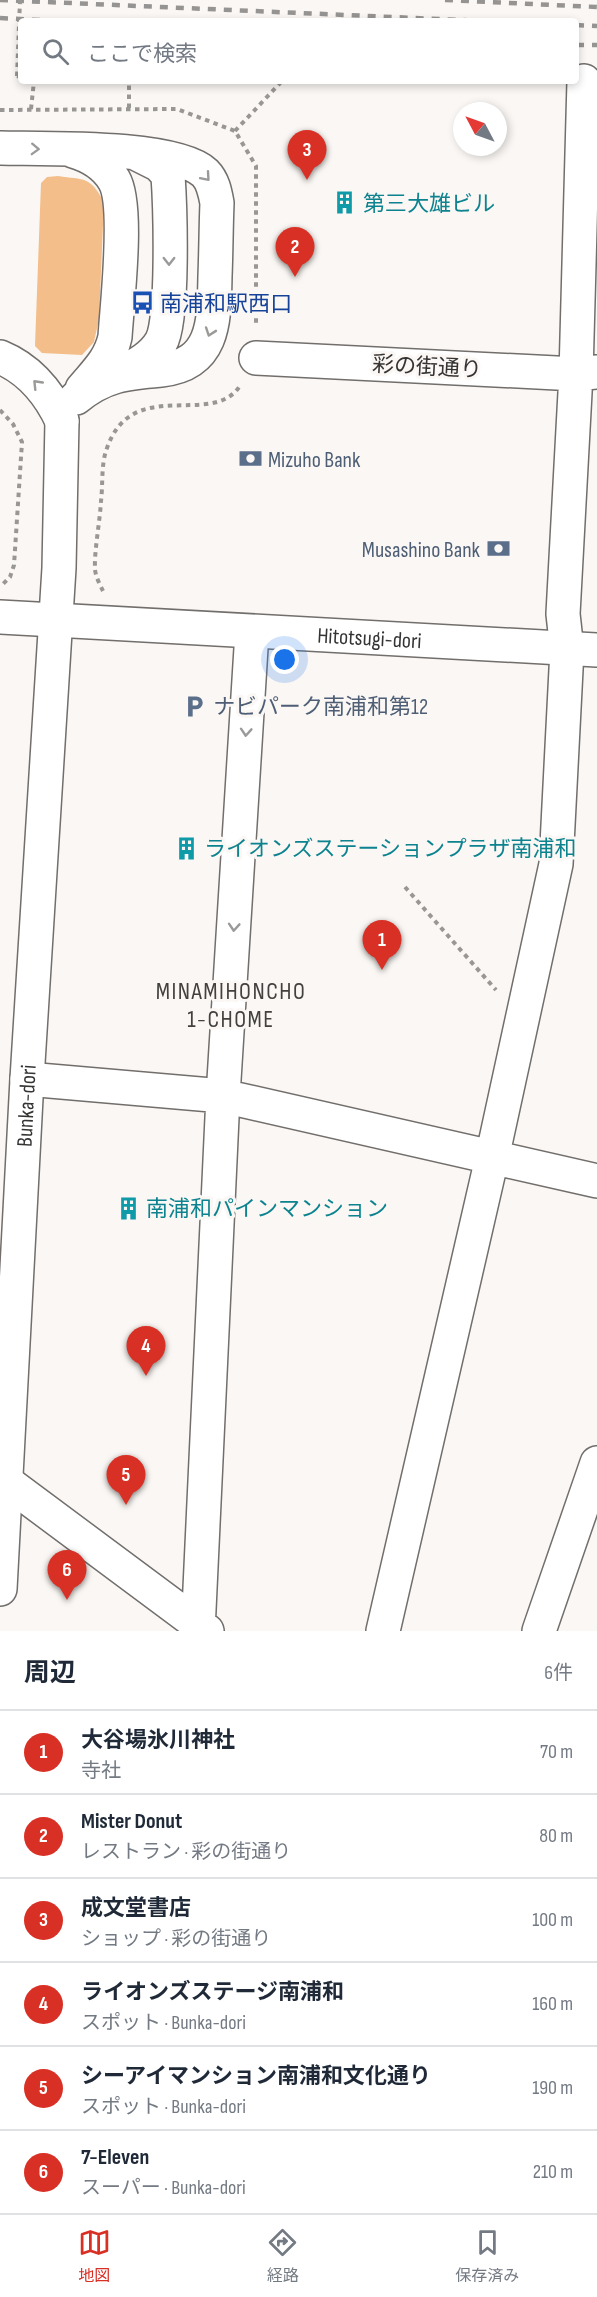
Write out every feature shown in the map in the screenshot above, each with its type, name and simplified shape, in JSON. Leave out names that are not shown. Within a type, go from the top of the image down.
[{"type":"street","points":[[383,1631],[492,1158],[556,864],[582,650],[563,614],[587,373],[586,81]]},
{"type":"street","points":[[0,148],[133,153],[169,157],[190,164],[204,173],[211,182],[217,203],[214,321],[208,340],[197,355],[184,364],[163,370],[122,374],[88,388],[69,410]]},
{"type":"street","points":[[69,150],[85,154],[106,169],[115,182],[120,198],[121,220],[115,337],[112,350],[69,410]]},
{"type":"street","points":[[69,410],[90,385],[140,362],[160,343],[165,333],[169,301],[168,175],[159,165],[133,153]]},
{"type":"street","points":[[0,357],[16,364],[53,401],[69,410]]},
{"type":"street","name":"彩の街通り","points":[[256,357],[587,373]]},
{"type":"street","name":"Bunka-dori","points":[[0,1589],[13,1078],[55,621],[69,410]]},
{"type":"street","name":"Hitotsugi-dori","points":[[0,617],[582,650]]},
{"type":"street","points":[[201,1629],[223,1096],[252,632]]},
{"type":"street","points":[[13,1078],[223,1096],[597,1181]]},
{"type":"street","points":[[540,1631],[597,1463]]},
{"type":"street","points":[[3,1479],[201,1629]]},
{"type":"path","points":[[20,0],[20,18]]},
{"type":"path","points":[[31,109],[34,84]]},
{"type":"path","points":[[129,84],[129,108]]},
{"type":"path","points":[[235,131],[279,84]]},
{"type":"path","points":[[0,410],[13,424],[22,442],[14,565],[10,577],[0,586]]},
{"type":"path","points":[[405,887],[522,1020]]},
{"type":"shaded area","points":[[47,177],[81,179],[90,183],[104,202],[99,319],[94,342],[82,355],[42,353],[35,346],[41,183]]},
{"type":"railway","points":[[0,0],[415,18]]},
{"type":"railway","points":[[445,0],[597,7]]},
{"type":"railway","points":[[0,18],[18,19]]},
{"type":"railway","points":[[579,25],[597,26]]},
{"type":"railway","points":[[579,45],[597,45]]},
{"type":"place","name":"成文堂書店","points":[[307,180]]},
{"type":"place","name":"第三大雄ビル","points":[[345,203]]},
{"type":"place","name":"Mister Donut","points":[[295,277]]},
{"type":"place","name":"南浦和駅西口","points":[[142,303]]},
{"type":"place","name":"Mizuho Bank","points":[[250,459]]},
{"type":"place","name":"Musashino Bank","points":[[498,549]]},
{"type":"place","name":"ナビパーク南浦和第12","points":[[195,706]]},
{"type":"place","name":"ライオンズステーションプラザ南浦和","points":[[186,848]]},
{"type":"place","name":"大谷場氷川神社","points":[[382,970]]},
{"type":"place","name":"南浦和パインマンション","points":[[128,1208]]},
{"type":"place","name":"ライオンズステージ南浦和","points":[[146,1376]]},
{"type":"place","name":"シーアイマンション南浦和文化通り","points":[[126,1505]]},
{"type":"place","name":"7-Eleven","points":[[67,1600]]},
{"type":"district","name":"MINAMIHONCHO 1-CHOME","points":[[231,1005]]}]
